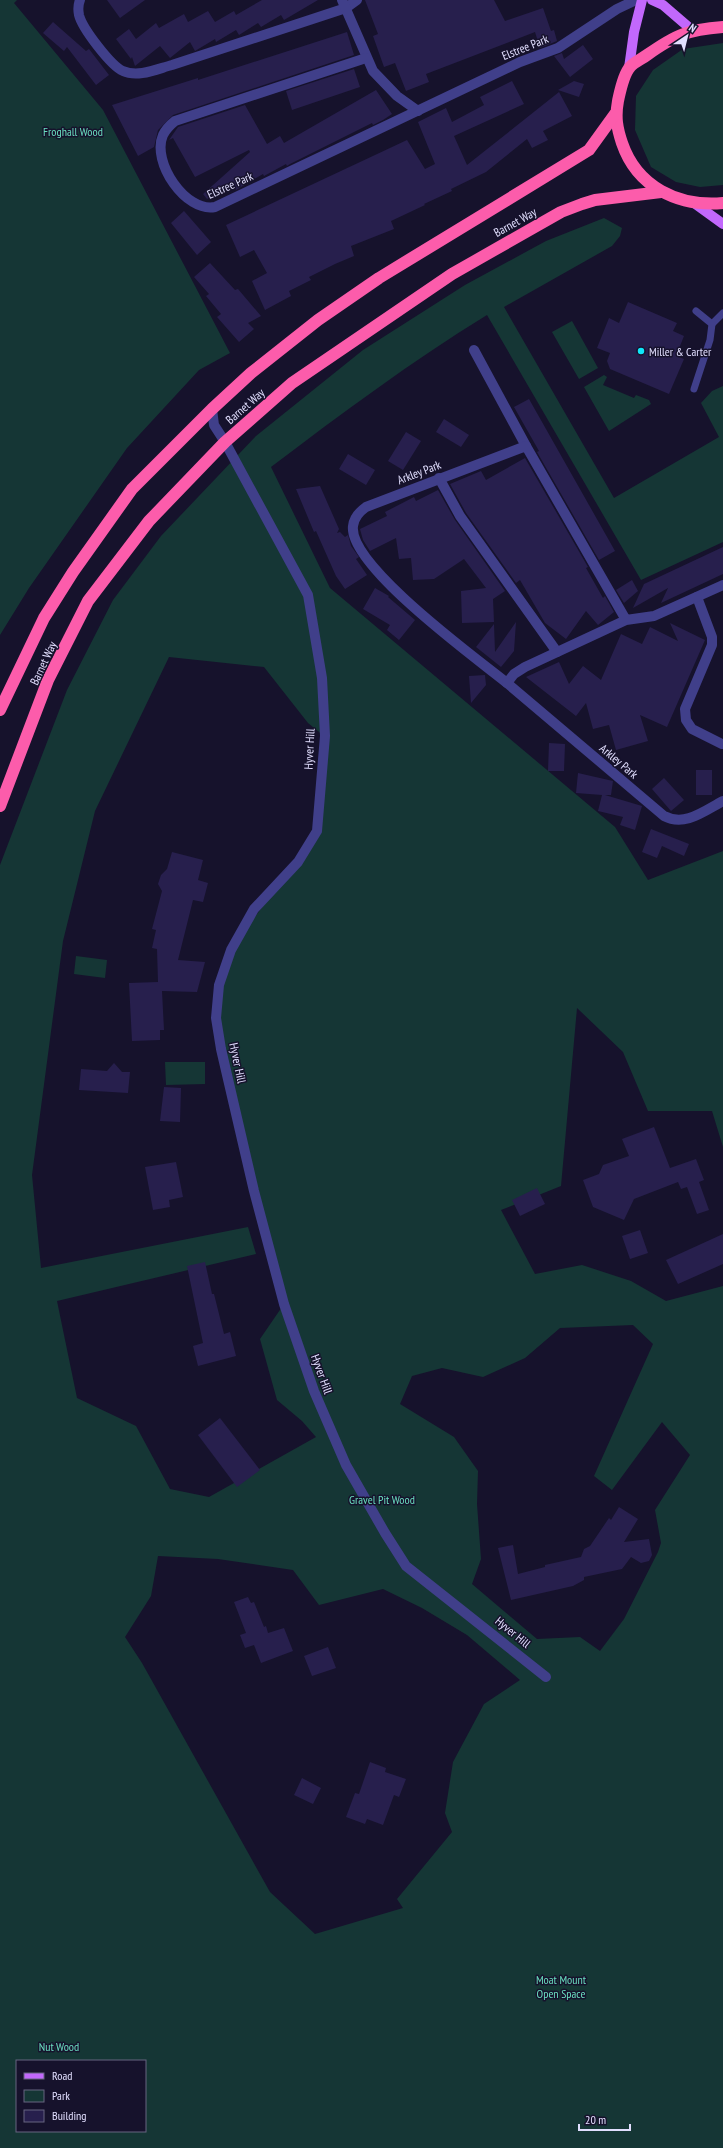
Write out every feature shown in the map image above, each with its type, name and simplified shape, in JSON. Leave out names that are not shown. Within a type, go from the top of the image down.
[{"type":"highway","points":[[723,27],[692,30],[662,44],[629,68],[620,91],[615,114],[617,130],[628,160],[641,176],[661,192],[694,203],[723,203]]},
{"type":"highway","name":"Barnet Way","points":[[0,710],[44,618],[73,572],[132,489],[212,409],[251,373],[324,315],[379,278],[589,150],[615,114]]},
{"type":"highway","name":"Barnet Way","points":[[0,806],[48,680],[88,601],[149,521],[225,442],[292,383],[452,274],[562,212],[582,204],[595,200],[661,192]]},
{"type":"main road","points":[[629,68],[634,32],[642,0]]},
{"type":"main road","points":[[652,0],[663,5],[692,30]]},
{"type":"main road","points":[[694,203],[723,224]]},
{"type":"street","points":[[80,0],[78,7],[79,17],[85,28],[112,64],[123,71],[132,73],[145,72],[172,65],[357,0]]},
{"type":"street","name":"Elstree Park","points":[[366,58],[175,121],[163,136],[161,146],[167,175],[175,186],[191,202],[200,208],[215,207],[520,62],[558,48],[617,10],[636,0]]},
{"type":"street","points":[[344,4],[366,58],[373,71],[384,84],[418,111]]},
{"type":"street","points":[[474,350],[526,446],[626,620]]},
{"type":"street","name":"Hyver Hill","points":[[212,409],[214,426],[225,442],[308,595],[322,678],[324,736],[317,831],[298,862],[254,908],[231,950],[219,985],[216,1018],[221,1049],[254,1191],[284,1304],[314,1391],[346,1465],[385,1534],[406,1566],[507,1643],[546,1676]]},
{"type":"street","name":"Arkley Park","points":[[526,446],[366,507],[355,519],[352,527],[354,537],[372,568],[383,579],[664,816],[673,821],[685,821],[723,801]]},
{"type":"street","points":[[439,478],[460,516],[557,652]]},
{"type":"street","points":[[507,684],[514,674],[525,667],[626,620],[654,616],[723,585]]},
{"type":"street","points":[[698,597],[712,637],[712,645],[685,709],[686,720],[692,729],[722,744]]},
{"type":"lane","points":[[696,310],[712,324]]},
{"type":"lane","points":[[694,389],[710,340],[712,324],[723,313]]},
{"type":"green space","name":"Froghall Wood","points":[[0,0],[17,0],[14,3],[103,110],[230,353],[199,370],[127,448],[29,588],[0,635]]},
{"type":"green space","points":[[723,43],[723,185],[700,187],[676,182],[651,167],[635,130],[636,96],[653,70],[683,49]]},
{"type":"green space","points":[[604,218],[622,228],[620,236],[612,246],[504,307],[614,498],[719,437],[701,403],[712,391],[723,386],[723,542],[641,580],[487,315],[404,369],[271,467],[330,588],[615,827],[648,880],[723,851],[723,1147],[712,1111],[648,1111],[623,1052],[577,1008],[561,1186],[501,1210],[535,1274],[582,1265],[631,1281],[666,1301],[723,1286],[723,2148],[0,2148],[0,865],[67,690],[113,600],[161,536],[256,436],[363,350],[465,285],[546,241]],"holes":[[[169,657],[264,667],[308,723],[324,736],[317,831],[231,950],[216,1018],[284,1304],[260,1339],[277,1400],[302,1421],[316,1437],[209,1497],[170,1489],[136,1426],[77,1398],[57,1301],[256,1254],[248,1227],[41,1268],[32,1175],[63,941],[95,811]],[[633,1325],[653,1344],[594,1476],[612,1490],[662,1422],[690,1455],[655,1510],[661,1543],[658,1552],[624,1619],[600,1651],[580,1637],[537,1639],[472,1584],[481,1559],[477,1504],[478,1471],[454,1437],[400,1404],[412,1376],[442,1368],[483,1377],[525,1358],[560,1328]],[[158,1556],[218,1559],[293,1570],[319,1605],[383,1589],[422,1608],[467,1635],[520,1680],[484,1704],[453,1762],[445,1813],[452,1832],[397,1899],[403,1908],[315,1934],[270,1892],[142,1663],[125,1637],[151,1596]]]},
{"type":"green space","points":[[572,321],[598,368],[579,379],[552,332]]},
{"type":"green space","points":[[604,375],[607,377],[603,385],[634,398],[636,395],[649,400],[651,404],[609,431],[584,387]]},
{"type":"green space","points":[[76,956],[107,960],[105,978],[74,974]]},
{"type":"green space","points":[[165,1062],[205,1062],[205,1084],[166,1085]]},
{"type":"building","points":[[107,0],[145,0],[120,18]]},
{"type":"building","points":[[262,0],[318,0],[284,20],[281,15],[261,27],[258,23],[239,35],[236,30],[216,42],[215,39],[195,51],[190,42],[170,58],[160,46],[135,66],[132,57],[131,59],[116,39],[129,29],[136,39],[156,23],[159,28],[184,14],[188,22],[208,11],[215,22],[234,11],[236,15]]},
{"type":"building","points":[[365,0],[494,0],[505,21],[543,8],[551,31],[554,30],[557,41],[540,48],[535,32],[426,74],[429,82],[406,91],[395,63],[384,67],[373,36],[378,34]]},
{"type":"building","points":[[53,22],[86,51],[89,49],[109,75],[96,85],[67,47],[64,51],[43,33]]},
{"type":"building","points":[[347,32],[354,55],[173,115],[158,130],[154,147],[138,156],[112,105],[198,78],[198,80]]},
{"type":"building","points":[[583,45],[593,59],[570,77],[554,56],[562,53],[564,59]]},
{"type":"building","points":[[354,69],[360,87],[292,110],[286,91]]},
{"type":"building","points":[[512,81],[524,104],[454,136],[467,165],[559,92],[572,116],[543,131],[548,140],[532,148],[527,139],[486,172],[451,189],[452,191],[424,204],[425,205],[391,221],[394,229],[351,246],[354,256],[309,277],[311,280],[289,291],[291,296],[265,310],[252,281],[267,273],[254,250],[240,257],[226,225],[407,140],[425,169],[435,164],[418,122],[446,108],[452,122],[484,105],[480,97]]},
{"type":"building","points":[[574,81],[584,84],[579,97],[558,90]]},
{"type":"building","points":[[376,90],[392,114],[383,120],[373,125],[372,123],[287,166],[286,164],[264,176],[263,174],[236,190],[233,184],[207,199],[203,194],[250,152],[249,150],[195,177],[173,138],[169,140],[178,127],[245,105],[267,144],[280,136],[284,143]]},
{"type":"building","points":[[184,211],[211,242],[197,255],[171,223]]},
{"type":"building","points":[[210,263],[235,290],[238,289],[261,316],[248,323],[254,329],[239,342],[217,317],[221,314],[206,296],[209,294],[194,277]]},
{"type":"building","name":"Miller & Carter","points":[[628,302],[677,323],[673,331],[684,336],[676,356],[684,359],[669,394],[610,369],[607,361],[610,353],[597,348],[609,318],[619,323]]},
{"type":"building","points":[[529,399],[615,551],[599,560],[537,452],[539,451],[514,407]]},
{"type":"building","points":[[444,419],[469,435],[461,447],[436,432]]},
{"type":"building","points":[[406,432],[421,441],[403,470],[388,461]]},
{"type":"building","points":[[348,454],[375,470],[366,485],[339,469]]},
{"type":"building","points":[[525,458],[588,567],[586,568],[603,598],[605,596],[614,612],[598,625],[586,611],[566,639],[545,623],[520,580],[516,583],[466,513],[450,484],[481,471],[486,480]]},
{"type":"building","points":[[320,486],[339,529],[337,533],[340,532],[345,537],[348,535],[351,546],[359,557],[356,559],[367,575],[345,589],[336,576],[316,531],[314,532],[296,489]]},
{"type":"building","points":[[438,490],[455,520],[505,591],[493,599],[494,622],[462,623],[461,591],[486,588],[464,559],[434,579],[413,580],[411,558],[399,559],[396,538],[370,551],[363,540],[360,529],[387,516],[385,512],[414,497],[416,501]]},
{"type":"building","points":[[723,547],[723,574],[661,603],[668,588],[633,608],[644,584]]},
{"type":"building","points":[[632,580],[638,591],[624,603],[616,590]]},
{"type":"building","points":[[375,588],[389,596],[388,597],[415,620],[399,640],[387,630],[390,625],[363,609]]},
{"type":"building","points":[[516,622],[514,651],[501,667],[476,647],[494,624],[495,652]]},
{"type":"building","points":[[670,623],[705,640],[667,727],[640,715],[648,741],[616,750],[609,725],[593,729],[586,703],[576,716],[526,677],[559,662],[569,684],[583,666],[601,680],[621,634],[642,644],[650,627],[678,641]]},
{"type":"building","points":[[485,675],[486,685],[471,703],[469,676]]},
{"type":"building","points":[[549,743],[565,744],[564,771],[548,771]]},
{"type":"building","points":[[696,770],[712,770],[712,795],[696,795]]},
{"type":"building","points":[[578,773],[613,781],[611,795],[605,795],[642,806],[635,830],[620,825],[623,817],[598,811],[602,795],[576,793]]},
{"type":"building","points":[[664,778],[684,800],[671,811],[652,789]]},
{"type":"building","points":[[651,829],[689,844],[684,856],[662,846],[657,858],[642,852]]},
{"type":"building","points":[[172,852],[203,860],[198,880],[208,883],[203,902],[193,900],[178,960],[205,962],[197,992],[162,991],[164,1030],[160,1030],[160,1040],[132,1041],[129,983],[158,982],[157,949],[152,948],[156,930],[152,929],[162,891],[158,884],[161,875],[167,869]]},
{"type":"building","points":[[114,1063],[122,1072],[130,1072],[128,1093],[79,1090],[81,1069],[107,1071]]},
{"type":"building","points":[[164,1087],[181,1088],[180,1122],[160,1121]]},
{"type":"building","points":[[654,1127],[670,1168],[696,1159],[704,1180],[699,1182],[709,1210],[697,1214],[687,1187],[681,1189],[678,1182],[634,1199],[624,1220],[593,1207],[583,1180],[599,1174],[603,1165],[629,1156],[622,1139]]},
{"type":"building","points":[[176,1162],[183,1197],[169,1200],[170,1207],[153,1210],[145,1167]]},
{"type":"building","points":[[537,1188],[545,1204],[520,1216],[512,1200]]},
{"type":"building","points":[[640,1230],[648,1253],[630,1259],[622,1236]]},
{"type":"building","points":[[723,1234],[723,1264],[678,1284],[666,1260]]},
{"type":"building","points":[[205,1262],[212,1294],[214,1294],[224,1334],[230,1332],[236,1356],[198,1366],[193,1346],[203,1343],[187,1266]]},
{"type":"building","points":[[220,1418],[260,1470],[237,1487],[198,1435]]},
{"type":"building","points":[[619,1507],[638,1519],[624,1542],[649,1539],[652,1555],[649,1561],[641,1563],[631,1557],[622,1569],[584,1577],[584,1580],[573,1586],[511,1600],[498,1548],[513,1545],[518,1574],[545,1567],[545,1565],[581,1557],[584,1549],[590,1546],[609,1518],[611,1520]]},
{"type":"building","points":[[248,1597],[251,1603],[254,1602],[268,1633],[284,1628],[293,1651],[261,1663],[254,1645],[245,1648],[240,1635],[246,1633],[234,1602]]},
{"type":"building","points":[[328,1647],[336,1668],[312,1676],[304,1656]]},
{"type":"building","points":[[370,1762],[386,1768],[385,1772],[406,1779],[399,1797],[394,1795],[383,1825],[367,1819],[365,1824],[346,1817],[355,1793],[359,1794]]},
{"type":"building","points":[[302,1778],[321,1788],[313,1804],[294,1795]]},
{"type":"place","name":"Miller & Carter","points":[[641,351]]},
{"type":"park label","name":"Gravel Pit Wood","points":[[382,1499]]},
{"type":"park label","name":"Moat Mount Open Space","points":[[561,1986]]},
{"type":"park label","name":"Nut Wood","points":[[59,2046]]}]
